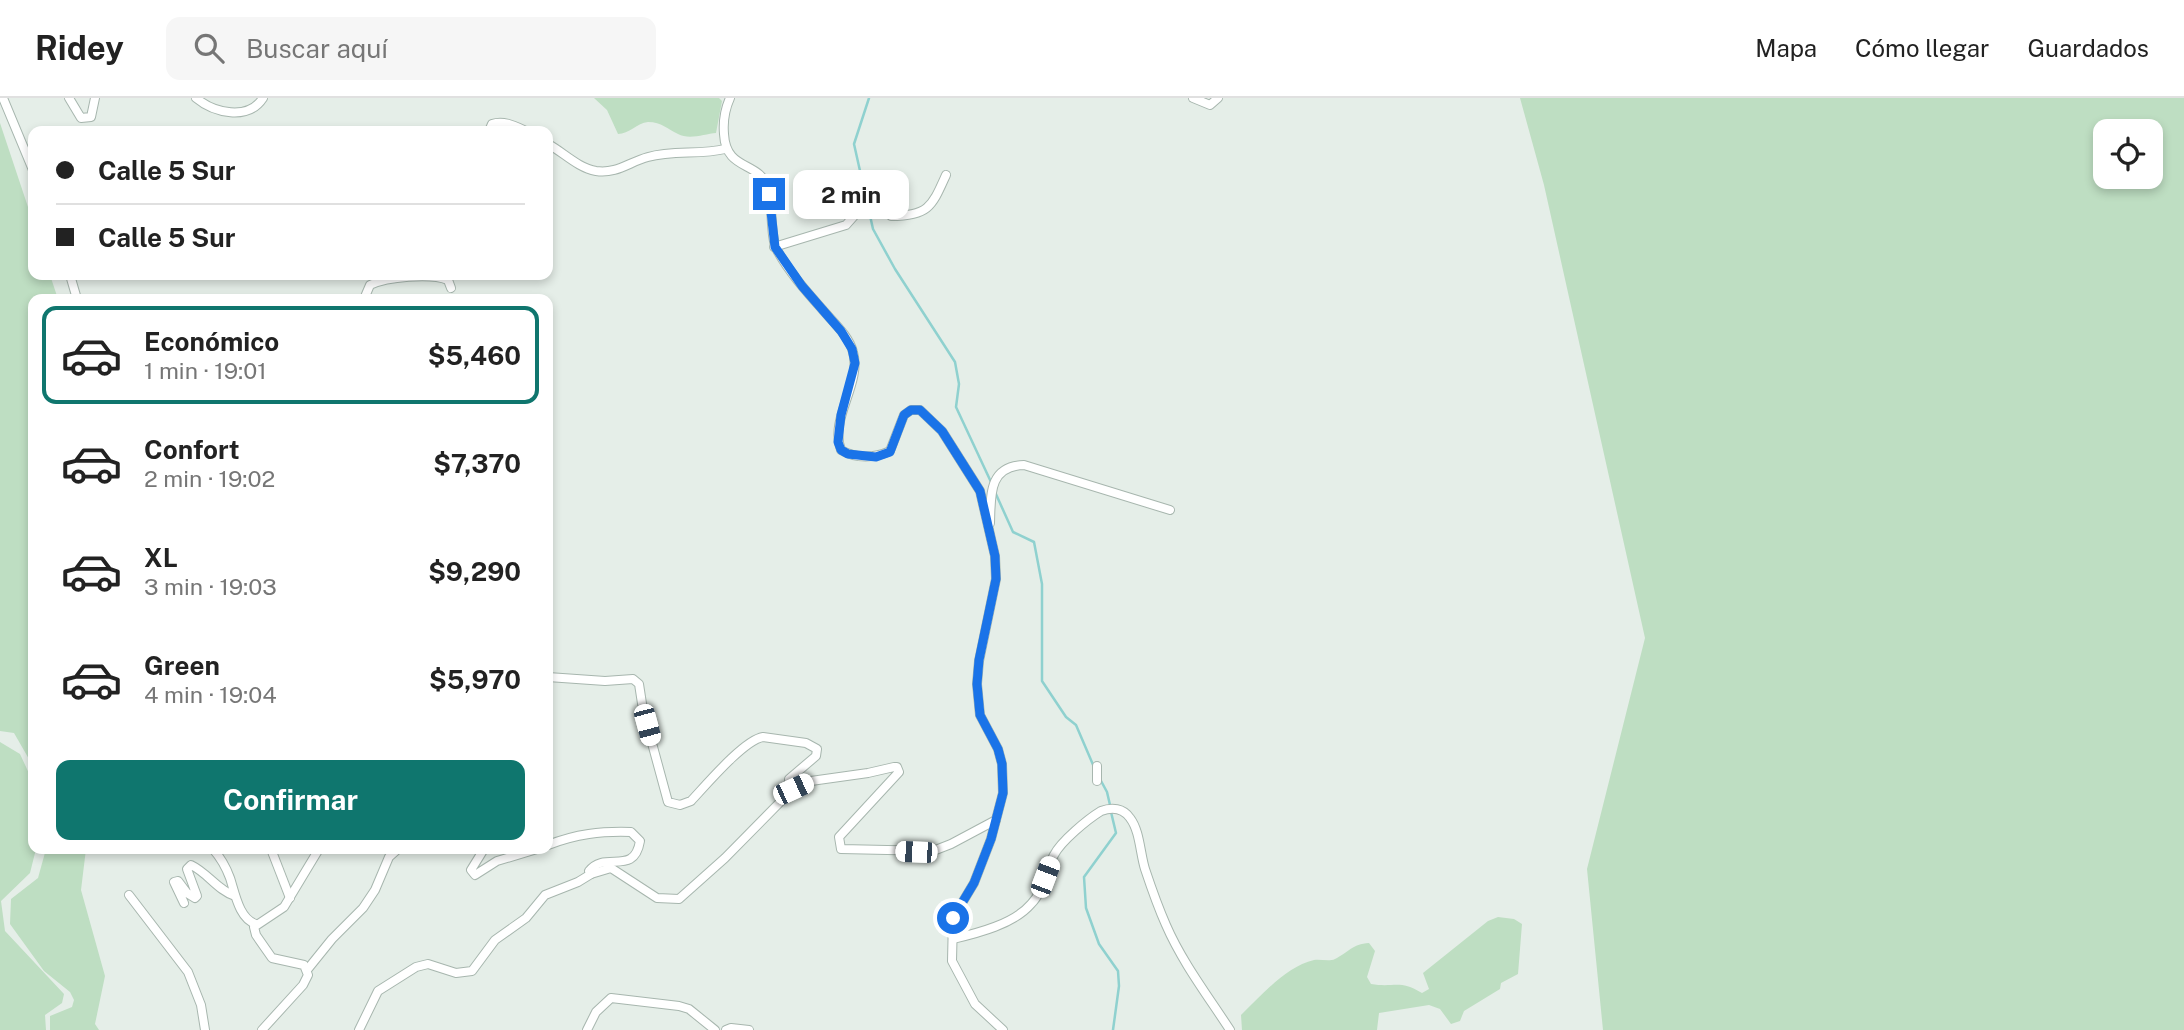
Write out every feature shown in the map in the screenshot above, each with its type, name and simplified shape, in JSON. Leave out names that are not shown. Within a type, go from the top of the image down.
[{"type":"street","points":[[3,98],[28,158]]},
{"type":"street","points":[[69,98],[81,118],[86,118],[91,117],[95,98]]},
{"type":"street","points":[[196,98],[211,108],[232,112],[251,109],[263,98]]},
{"type":"street","points":[[730,98],[723,125],[725,149],[729,156],[764,178],[768,186],[775,247],[852,349],[855,363],[841,415],[838,442],[841,450],[848,454],[876,457],[890,452],[904,415],[911,410],[920,410],[942,431],[980,491],[996,579],[979,660],[977,684],[980,715],[998,749],[1002,764],[1003,793],[974,883],[953,918],[952,961],[968,992],[983,1013],[1003,1030]]},
{"type":"street","points":[[1192,98],[1210,105],[1218,98]]},
{"type":"street","points":[[491,126],[498,122],[514,126]]},
{"type":"street","points":[[553,147],[584,167],[595,171],[614,172],[646,157],[709,153],[725,149]]},
{"type":"street","points":[[775,247],[846,225],[864,196],[874,196],[891,216],[926,210],[933,203],[946,175]]},
{"type":"street","points":[[366,294],[370,285],[387,280]]},
{"type":"street","points":[[448,280],[451,288]]},
{"type":"street","points":[[989,529],[994,481],[1007,468],[1024,465],[1170,510]]},
{"type":"street","points":[[553,677],[605,681],[633,679],[639,684],[665,798],[672,804],[680,805],[691,801],[744,747],[763,737],[806,743],[817,749],[816,756],[789,779],[793,789]]},
{"type":"street","points":[[1097,766],[1097,781]]},
{"type":"street","points":[[359,1030],[378,991],[416,967],[428,964],[456,973],[472,971],[495,940],[526,918],[545,895],[591,874],[611,868],[657,898],[679,899],[725,858],[793,789],[811,780],[897,767],[897,775],[839,837],[841,849],[933,851],[996,820]]},
{"type":"street","points":[[953,939],[985,931],[1031,905],[1060,846],[1095,814],[1111,808],[1127,814],[1132,820],[1145,870],[1165,923],[1197,980],[1230,1030]]},
{"type":"street","points":[[553,843],[567,837],[598,831],[631,832],[640,841],[634,857],[627,862],[605,861],[594,865],[589,871],[591,874]]},
{"type":"street","points":[[216,854],[250,922],[256,924]]},
{"type":"street","points":[[273,854],[290,898]]},
{"type":"street","points":[[262,1030],[303,985],[308,975],[304,965],[274,960],[264,949],[254,927],[284,907],[316,854]]},
{"type":"street","points":[[307,970],[332,939],[363,908],[393,854]]},
{"type":"street","points":[[481,854],[471,870],[475,876],[497,861],[520,854]]},
{"type":"street","points":[[184,903],[174,882],[178,881],[187,893],[195,898],[196,889],[187,869],[191,866],[225,892],[235,895]]},
{"type":"street","points":[[129,895],[188,972],[201,1005],[205,1030]]},
{"type":"street","points":[[587,1030],[596,1012],[611,998],[679,1006],[688,1009],[715,1030]]},
{"type":"street","points":[[726,1030],[749,1030]]},
{"type":"green space","points":[[594,98],[719,98],[722,101],[716,133],[687,137],[653,122],[640,124],[618,134],[607,110]]},
{"type":"green space","points":[[1520,98],[2184,98],[2184,1030],[1603,1030],[1587,869],[1645,638],[1544,185]]},
{"type":"green space","points":[[0,123],[28,207],[28,280],[52,280],[56,294],[28,294],[28,757],[14,733],[0,731]]},
{"type":"green space","points":[[0,742],[20,754],[28,771],[28,854],[35,854],[30,873],[1,901],[5,931],[64,994],[62,1003],[45,1015],[46,1030],[0,1030]]},
{"type":"green space","points":[[45,854],[85,854],[81,890],[105,976],[95,1024],[99,1030],[50,1030],[50,1016],[72,1007],[74,1000],[70,992],[44,971],[10,924],[11,899],[38,878]]},
{"type":"green space","points":[[1498,917],[1514,919],[1522,924],[1518,974],[1501,983],[1500,989],[1464,1011],[1460,1021],[1451,1024],[1440,1009],[1429,1005],[1379,1013],[1377,1030],[1242,1030],[1241,1015],[1283,975],[1314,960],[1335,959],[1363,944],[1369,943],[1375,951],[1367,977],[1371,984],[1402,985],[1422,993],[1429,989],[1423,973],[1488,921]]},
{"type":"waterway","points":[[869,98],[854,144],[873,229],[895,269],[955,362],[959,384],[956,407],[991,482]]},
{"type":"waterway","points":[[995,492],[1013,532],[1034,542],[1042,584],[1042,681],[1066,717],[1076,725],[1094,767]]},
{"type":"waterway","points":[[1100,779],[1110,805]]},
{"type":"waterway","points":[[1111,812],[1116,833],[1084,877],[1086,908],[1099,944],[1118,971],[1119,986],[1113,1030]]},
{"type":"route","points":[[769,194],[775,247],[852,349],[855,363],[841,415],[838,442],[841,450],[848,454],[876,457],[890,452],[904,415],[911,410],[920,410],[942,431],[980,491],[995,556],[996,579],[979,660],[978,704],[986,729],[998,749],[1004,776],[1003,793],[991,839],[974,883],[953,918]]}]
